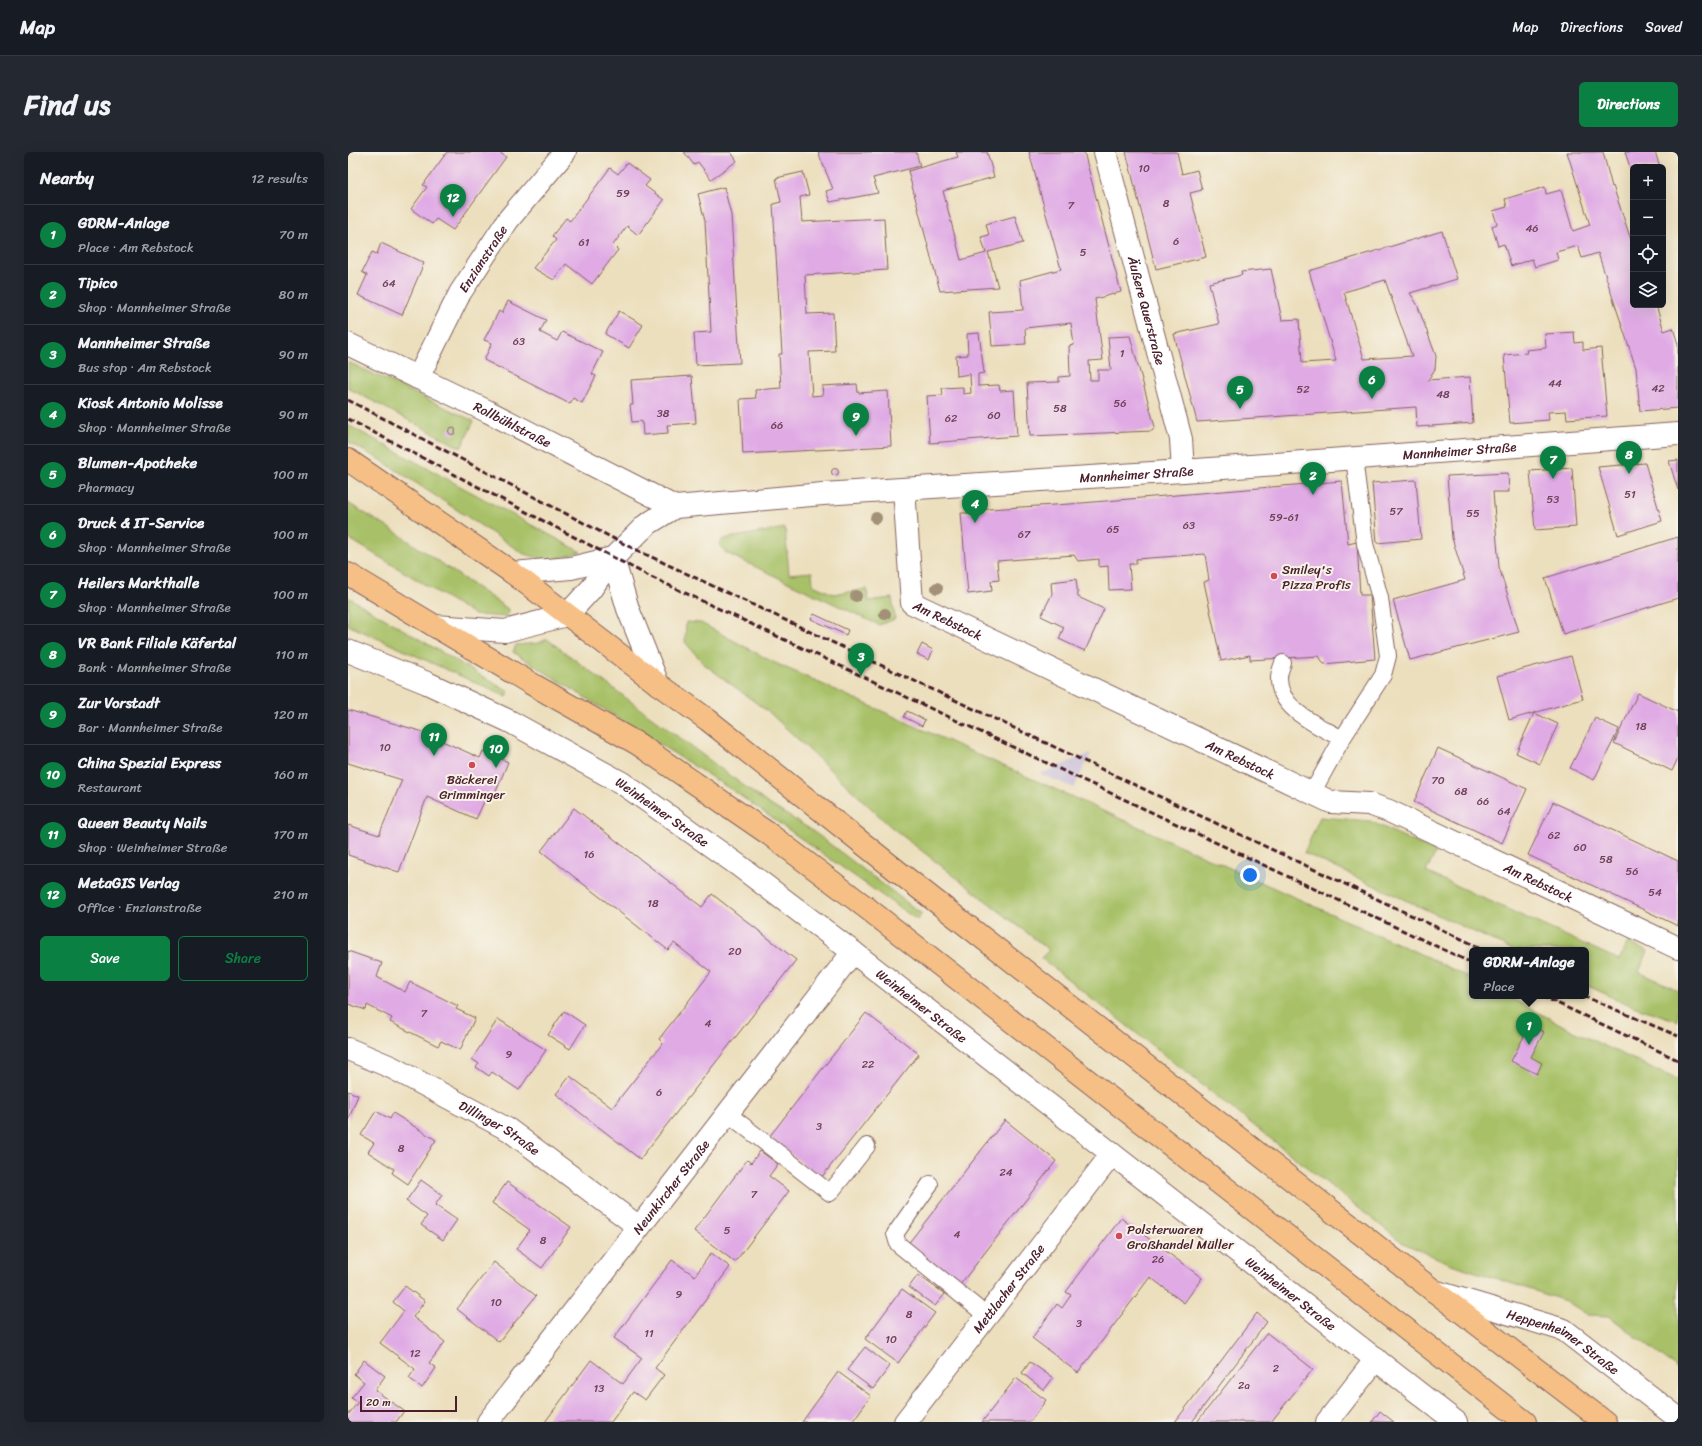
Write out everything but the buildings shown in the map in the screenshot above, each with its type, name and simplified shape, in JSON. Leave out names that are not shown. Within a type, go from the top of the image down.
[{"type":"main road","points":[[348,460],[513,573],[658,684],[708,720],[895,870],[1604,1422]]},
{"type":"main road","points":[[348,574],[638,744],[769,834],[863,905],[1525,1422]]},
{"type":"street","name":"Enzianstraße","points":[[418,378],[460,292],[508,220],[565,152]]},
{"type":"street","name":"Äußere Querstraße","points":[[1105,152],[1181,439],[1183,471]]},
{"type":"street","name":"Rollbühlstraße","points":[[348,344],[675,507]]},
{"type":"street","name":"Mannheimer Straße","points":[[567,615],[591,589],[614,558],[646,525],[675,507],[741,500],[1183,471],[1678,434]]},
{"type":"street","name":"Am Rebstock","points":[[904,489],[912,603],[1331,802],[1370,804],[1389,811],[1678,948]]},
{"type":"street","points":[[513,573],[571,568],[614,558],[628,609],[658,684]]},
{"type":"street","points":[[435,626],[505,631],[567,615]]},
{"type":"street","name":"Weinheimer Straße","points":[[348,651],[427,683],[510,721],[622,783],[738,865],[853,952],[1456,1422]]},
{"type":"street","name":"Neunkircher Straße","points":[[488,1422],[726,1113],[853,952]]},
{"type":"street","name":"Dillinger Straße","points":[[348,1049],[391,1066],[509,1130],[639,1226]]},
{"type":"street","name":"Mettlacher Straße","points":[[905,1422],[1112,1154]]},
{"type":"street","name":"Heppenheimer Straße","points":[[1434,1291],[1564,1330],[1678,1418]]},
{"type":"street","points":[[1327,1422],[1376,1359]]},
{"type":"lane","points":[[1312,793],[1342,739],[1383,675],[1388,656],[1380,598],[1365,544],[1354,458]]},
{"type":"lane","points":[[1282,663],[1279,678],[1285,699],[1306,718],[1342,739]]},
{"type":"lane","points":[[726,1113],[830,1193],[867,1146]]},
{"type":"lane","points":[[930,1184],[896,1234],[898,1244],[987,1316]]},
{"type":"shaded area","points":[[1091,753],[1074,788],[1040,774]]},
{"type":"green space","points":[[348,362],[474,421],[461,448],[348,388]]},
{"type":"green space","points":[[348,425],[581,552],[551,561],[524,554],[381,460],[348,442]]},
{"type":"green space","points":[[348,503],[397,533],[508,609],[507,617],[475,615],[348,538]]},
{"type":"green space","points":[[785,528],[789,574],[812,572],[813,585],[833,594],[867,589],[868,601],[892,598],[895,619],[879,625],[726,553],[719,545],[723,539]]},
{"type":"green space","points":[[348,597],[509,692],[507,697],[348,625]]},
{"type":"green space","points":[[686,622],[701,623],[773,662],[1427,957],[1469,978],[1469,999],[1513,999],[1581,1035],[1678,1080],[1678,1369],[1609,1316],[1588,1315],[1566,1301],[1451,1264],[1403,1243],[1041,958],[1049,950],[890,826],[771,714],[704,664],[685,642]]},
{"type":"green space","points":[[547,639],[767,803],[810,829],[922,914],[917,920],[732,790],[513,652],[516,645],[539,643]]},
{"type":"green space","points":[[1320,817],[1370,821],[1436,852],[1426,872],[1619,960],[1628,942],[1648,951],[1639,972],[1678,990],[1678,1021],[1630,1005],[1589,986],[1589,947],[1507,947],[1304,853]]},
{"type":"railway","points":[[348,400],[626,545],[1479,947]]},
{"type":"railway","points":[[348,419],[647,575],[1469,962]]},
{"type":"railway","points":[[1548,999],[1678,1060]]},
{"type":"railway","points":[[1589,999],[1678,1036]]},
{"type":"place","name":"MetaGIS Verlag","points":[[453,217]]},
{"type":"place","name":"Druck & IT-Service","points":[[1372,399]]},
{"type":"place","name":"Blumen-Apotheke","points":[[1240,409]]},
{"type":"place","name":"Zur Vorstadt","points":[[856,436]]},
{"type":"place","name":"VR Bank Filiale Käfertal","points":[[1629,474]]},
{"type":"place","name":"Heilers Markthalle","points":[[1553,479]]},
{"type":"place","name":"Tipico","points":[[1313,495]]},
{"type":"place","name":"Kiosk Antonio Molisse","points":[[975,523]]},
{"type":"place","name":"Smiley's Pizza Profis","points":[[1274,576]]},
{"type":"place","name":"Mannheimer Straße","points":[[861,676]]},
{"type":"place","name":"Queen Beauty Nails","points":[[434,756]]},
{"type":"place","name":"Bäckerei Grimminger","points":[[472,765]]},
{"type":"place","name":"China Spezial Express","points":[[496,768]]},
{"type":"place","name":"GDRM-Anlage","points":[[1529,1045]]},
{"type":"place","name":"Polsterwaren Großhandel Müller","points":[[1119,1236]]}]
